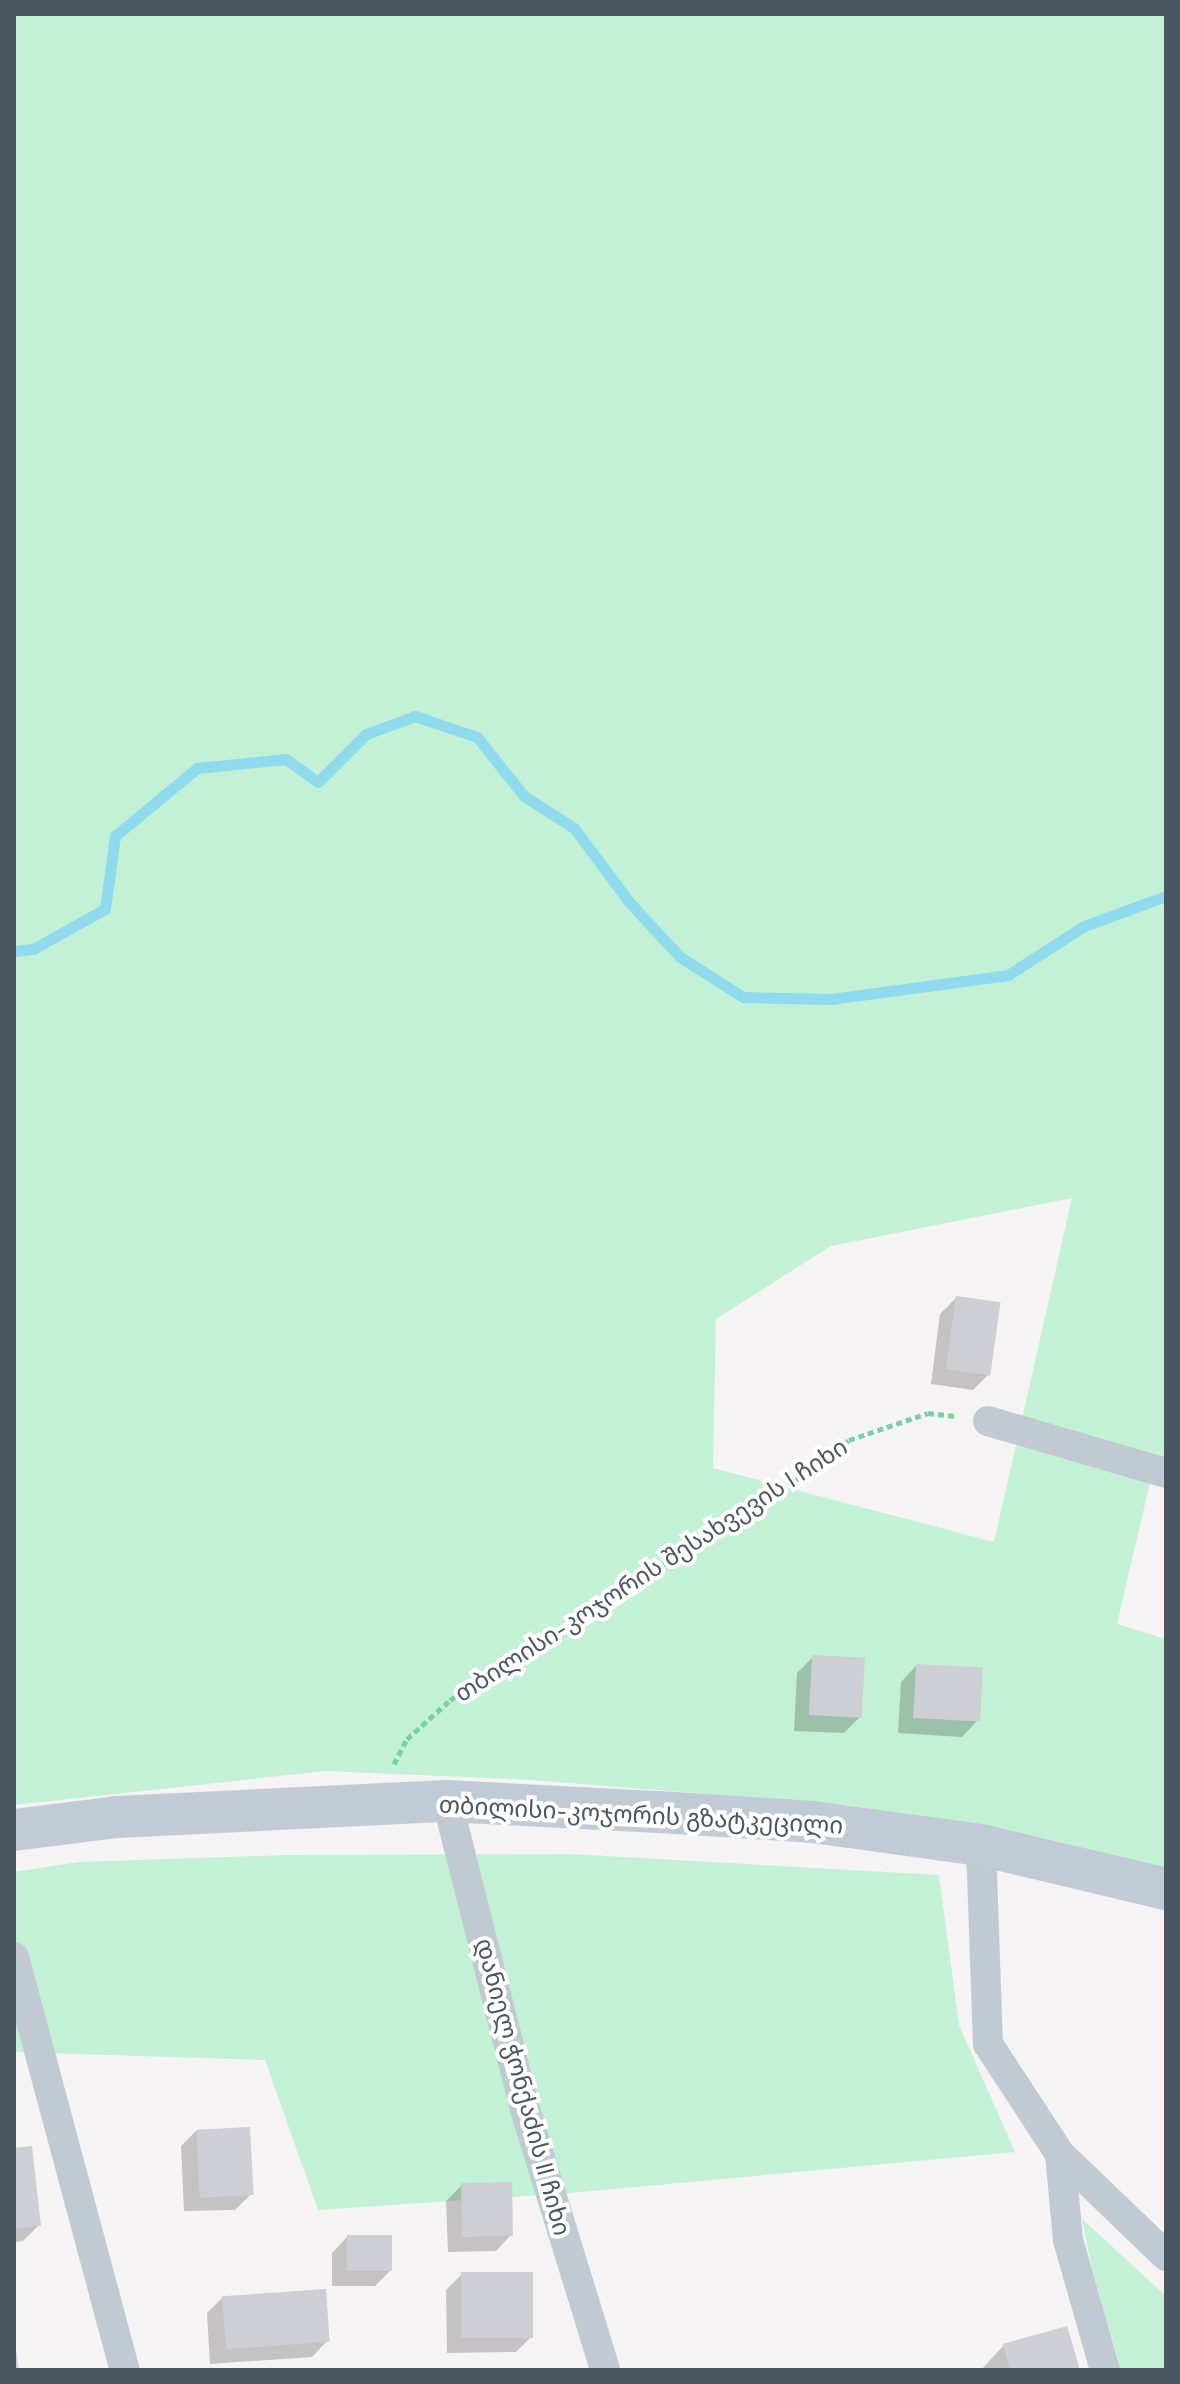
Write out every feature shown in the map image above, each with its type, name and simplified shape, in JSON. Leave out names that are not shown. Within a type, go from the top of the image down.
[{"type":"main road","name":"თბილისი-კოჯორის გზატკეცილი","points":[[14,1830],[117,1817],[447,1801],[813,1822],[981,1845],[1166,1889]]},
{"type":"street","points":[[988,1421],[1166,1473]]},
{"type":"street","name":"დანიელ ჭონქაძის II ჩიხი","points":[[447,1801],[524,2106],[605,2370]]},
{"type":"street","points":[[981,1845],[988,2044],[1060,2154],[1166,2256]]},
{"type":"street","points":[[14,1957],[125,2370]]},
{"type":"street","points":[[1060,2154],[1068,2240],[1105,2370]]},
{"type":"path","name":"თბილისი-კოჯორის შესახვევის I ჩიხი","points":[[371,1807],[407,1739],[450,1700],[821,1464],[849,1440],[928,1413],[988,1421]]},
{"type":"green space","points":[[14,14],[1166,14],[1166,1462],[1155,1461],[1117,1624],[1166,1639],[1166,1870],[1049,1839],[848,1805],[531,1780],[326,1771],[14,1805]],"holes":[[[1072,1198],[994,1542],[713,1468],[716,1319],[831,1246]]]},
{"type":"green space","points":[[570,1854],[939,1875],[959,2025],[1015,2152],[570,2193],[318,2210],[265,2060],[14,2052],[14,1872],[79,1862],[288,1855]]},
{"type":"green space","points":[[1082,2219],[1166,2296],[1166,2370],[1121,2370],[1091,2265]]},
{"type":"building","points":[[956,1296],[1001,1302],[990,1376],[946,1369]]},
{"type":"building","points":[[812,1655],[865,1658],[862,1718],[809,1715]]},
{"type":"building","points":[[916,1664],[983,1668],[980,1721],[913,1718]]},
{"type":"building","points":[[250,2127],[254,2195],[200,2198],[196,2130]]},
{"type":"building","points":[[32,2146],[41,2226],[14,2229],[14,2148]]},
{"type":"building","points":[[512,2182],[513,2236],[462,2237],[461,2183]]},
{"type":"building","points":[[347,2235],[392,2235],[392,2271],[347,2271]]},
{"type":"building","points":[[461,2272],[533,2272],[533,2338],[461,2338]]},
{"type":"building","points":[[326,2289],[330,2342],[226,2349],[222,2296]]},
{"type":"building","points":[[1067,2326],[1080,2370],[1010,2370],[1003,2344]]},
{"type":"building","points":[[16,2349],[19,2370],[14,2370]]},
{"type":"waterway","points":[[14,951],[33,949],[105,909],[115,836],[197,768],[286,759],[318,782],[366,734],[415,716],[477,737],[524,796],[574,828],[630,903],[680,957],[743,997],[831,999],[1008,975],[1084,926],[1166,896]]}]
